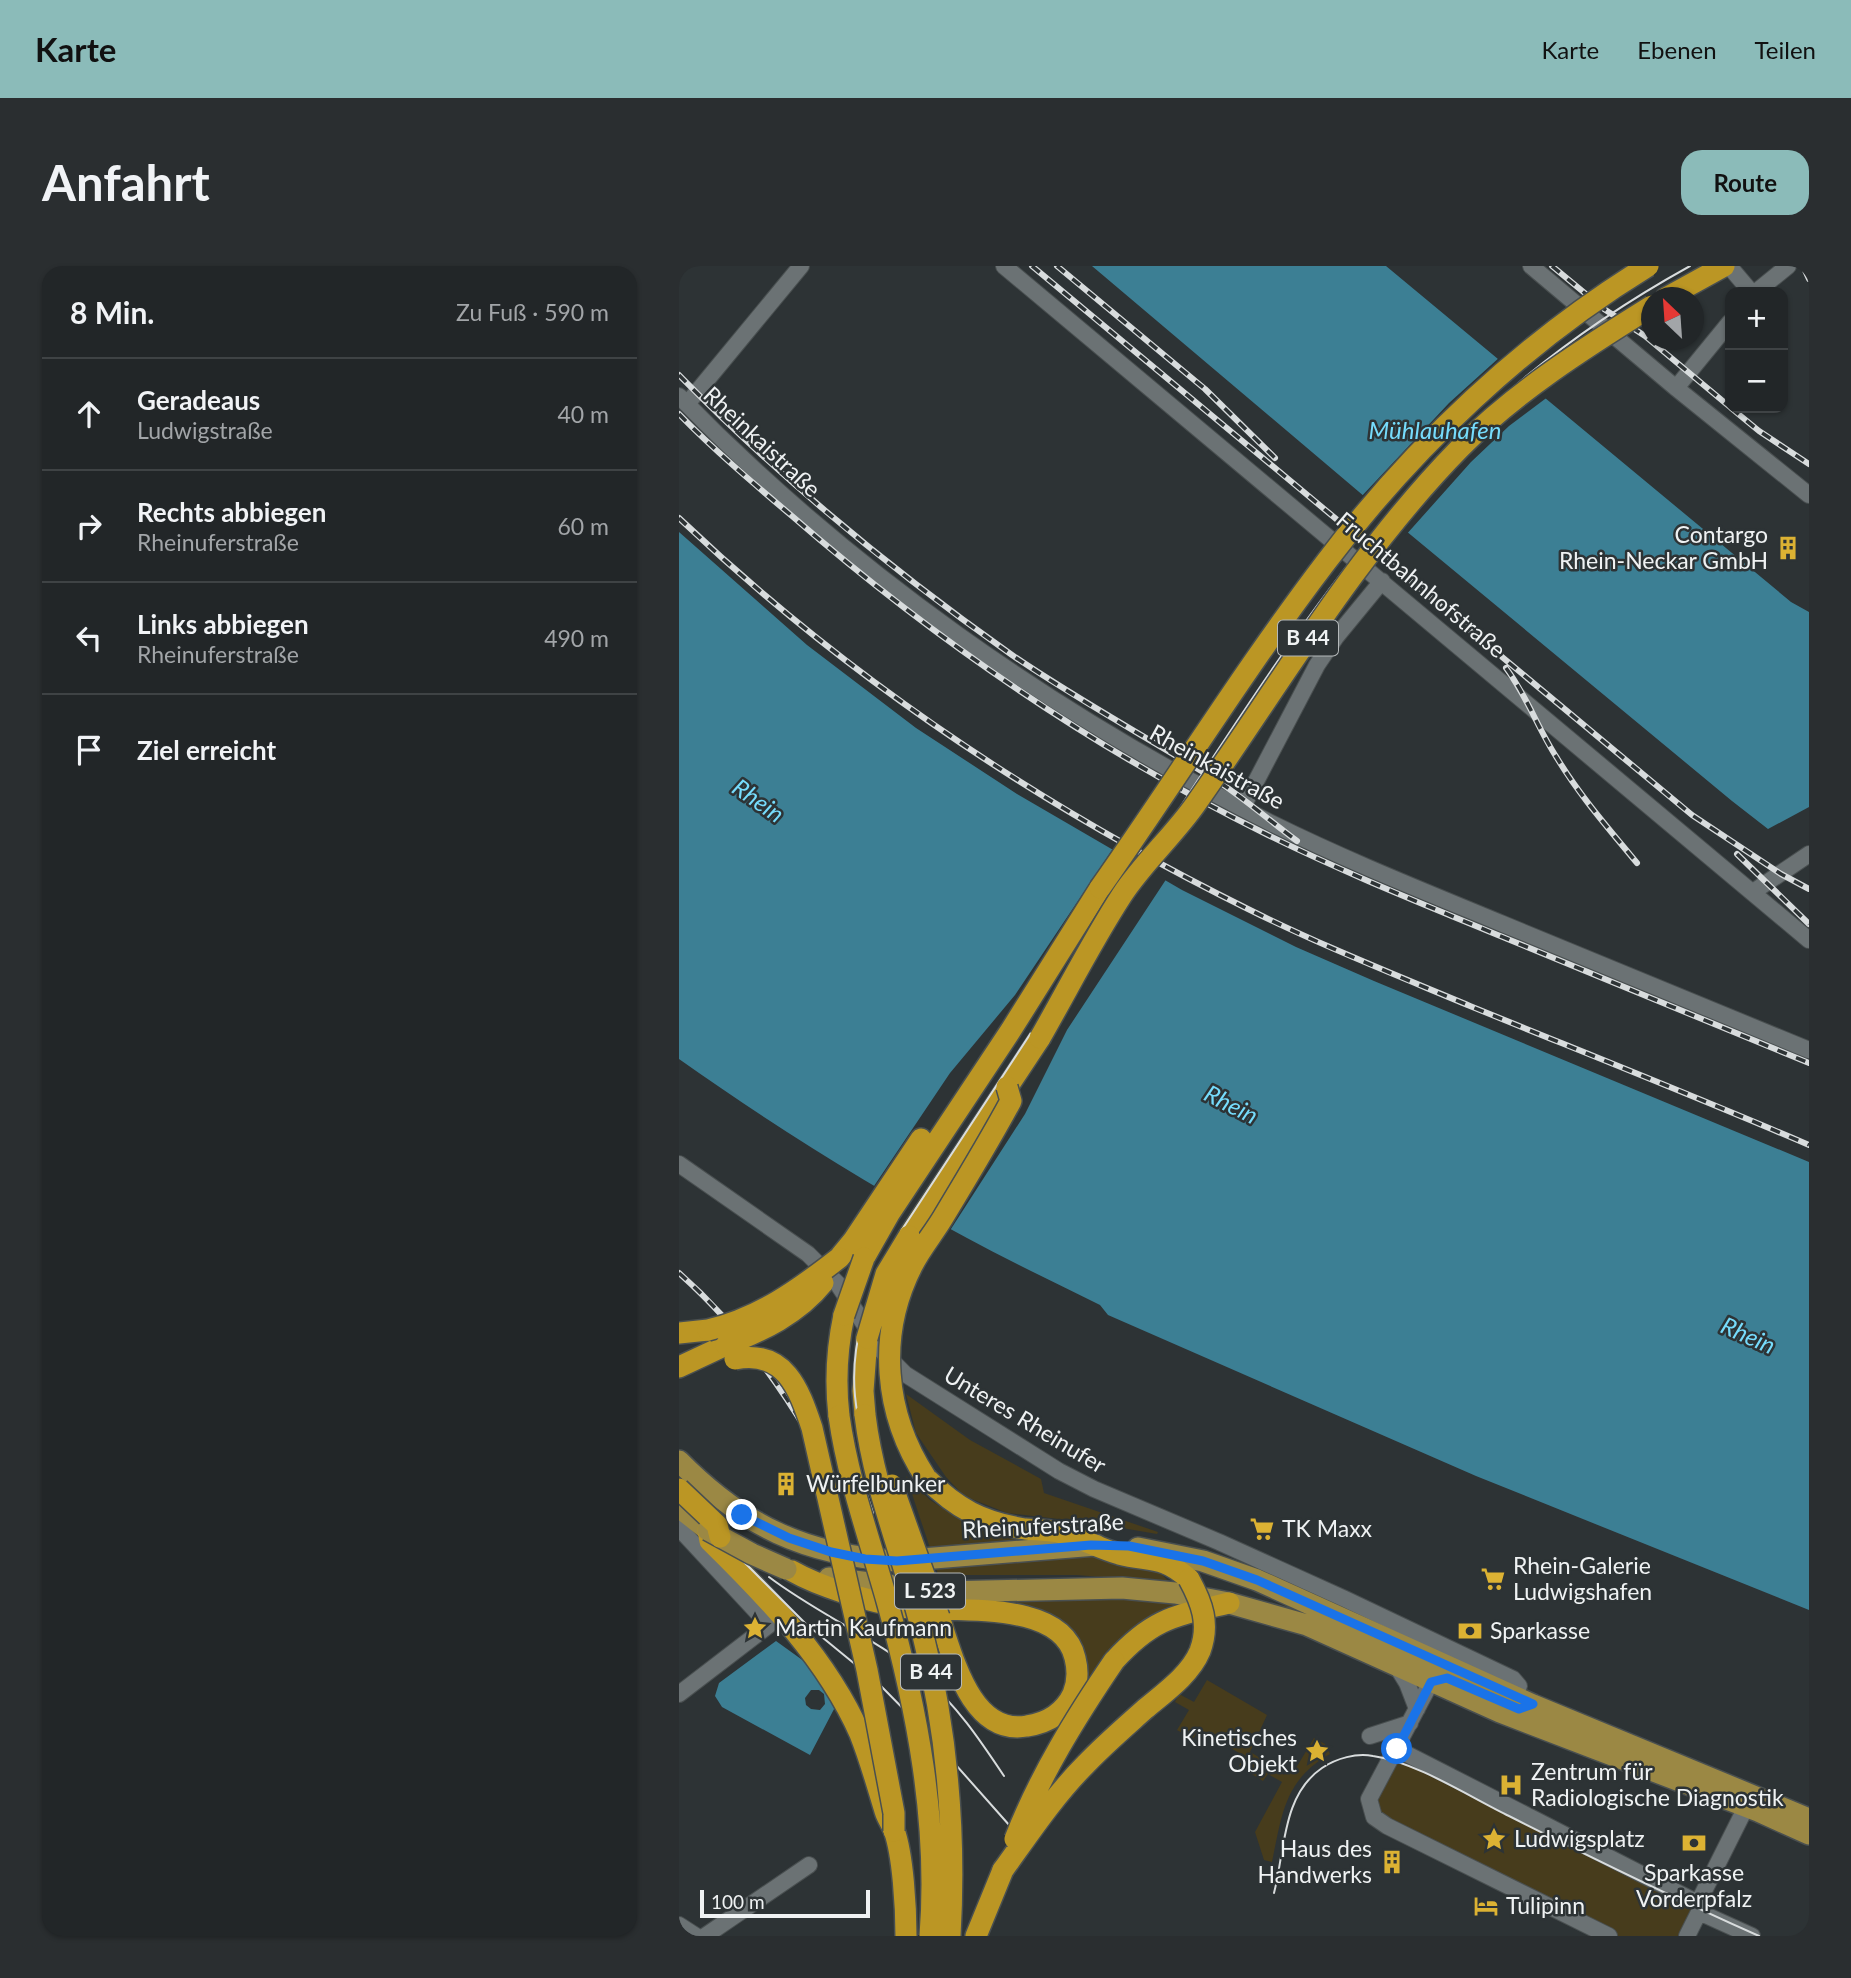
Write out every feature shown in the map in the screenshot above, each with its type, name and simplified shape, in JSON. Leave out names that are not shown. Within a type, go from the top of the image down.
[{"type":"highway","name":"B 44","points":[[930,1936],[933,1902],[932,1852],[923,1763],[912,1701],[857,1500],[842,1440],[838,1409],[839,1335],[859,1270],[889,1214],[1071,931],[1291,609],[1357,524],[1443,429],[1503,373],[1570,318],[1648,266]]},
{"type":"highway","points":[[1686,287],[1724,266]]},
{"type":"highway","name":"B 44","points":[[950,1936],[951,1821],[934,1686],[921,1629],[883,1507],[865,1415],[864,1362],[872,1315],[886,1274],[1040,1038],[1123,894],[1194,807],[1279,678],[1340,592],[1418,494],[1462,446],[1524,393],[1596,340],[1641,312]]},
{"type":"highway","points":[[679,1367],[730,1352],[787,1316],[821,1286],[970,1068],[985,1050],[1009,1031]]},
{"type":"highway","points":[[1003,1870],[1070,1781],[1187,1670],[1199,1653],[1205,1635],[1205,1616],[1189,1579],[1169,1563],[1122,1554],[1058,1532],[991,1522],[965,1511],[944,1496],[926,1478],[907,1444],[893,1402],[888,1373],[894,1314],[911,1268],[1011,1101],[1007,1087]]},
{"type":"highway","points":[[679,1333],[708,1330],[745,1319],[787,1296],[839,1258]]},
{"type":"highway","name":"B 44","points":[[730,1352],[745,1357],[762,1358],[782,1369],[801,1395],[813,1428],[867,1670],[894,1813],[894,1831]]},
{"type":"highway","points":[[789,1570],[814,1583],[903,1607],[1015,1614],[1032,1617],[1054,1628],[1074,1652],[1077,1680],[1075,1690],[1058,1714],[1046,1721],[1017,1728],[1003,1725],[977,1704],[964,1685],[925,1581],[893,1492],[881,1444],[865,1415]]},
{"type":"highway","points":[[679,1489],[717,1525],[710,1541],[812,1652],[841,1697],[873,1769],[886,1816],[894,1831],[905,1902],[906,1936]]},
{"type":"highway","points":[[976,1936],[1026,1810],[1051,1760],[1114,1661],[1135,1639],[1160,1622],[1229,1602]]},
{"type":"main road","name":"Rheinuferstraße","points":[[679,1461],[714,1494],[757,1524],[831,1552],[865,1559],[897,1561],[1091,1545],[1129,1546],[1203,1561],[1257,1580],[1749,1800]]},
{"type":"main road","name":"Rheinuferstraße","points":[[679,1507],[714,1534],[789,1570],[897,1588],[944,1592],[1122,1588],[1229,1602],[1307,1625],[1500,1712],[1749,1800]]},
{"type":"main road","name":"L 523","points":[[1749,1800],[1809,1819]]},
{"type":"main road","name":"L 523","points":[[1749,1800],[1809,1834]]},
{"type":"street","points":[[683,400],[801,266]]},
{"type":"street","name":"Fruchtbahnhofstraße","points":[[1004,266],[1809,940]]},
{"type":"street","points":[[1531,266],[1675,388],[1809,495]]},
{"type":"street","points":[[1729,266],[1748,287]]},
{"type":"street","points":[[1759,287],[1784,267]]},
{"type":"street","points":[[1675,388],[1725,328]]},
{"type":"street","name":"Rheinkaistraße","points":[[683,400],[814,521],[954,631],[1059,702],[1166,767],[1242,808],[1361,865],[1809,1051]]},
{"type":"street","points":[[1242,808],[1317,665],[1336,637],[1382,581]]},
{"type":"street","points":[[1753,892],[1809,854]]},
{"type":"street","name":"Unteres Rheinufer","points":[[679,1164],[808,1254],[837,1283],[882,1351],[905,1374],[1059,1471],[1105,1494],[1345,1599],[1513,1679],[1519,1686]]},
{"type":"street","points":[[679,1528],[769,1625],[679,1693]]},
{"type":"street","points":[[1396,1665],[1407,1683],[1413,1716]]},
{"type":"street","name":"Rheinuferstraße","points":[[1431,1682],[1447,1678],[1519,1709],[1533,1704]]},
{"type":"street","points":[[1431,1682],[1369,1799],[1370,1809],[1378,1821],[1609,1936]]},
{"type":"street","points":[[1370,1736],[1413,1716]]},
{"type":"street","points":[[1397,1749],[1752,1936]]},
{"type":"street","points":[[1687,1936],[1749,1800]]},
{"type":"street","points":[[705,1936],[809,1865]]},
{"type":"street","points":[[679,1925],[696,1936]]},
{"type":"shaded area","points":[[906,1394],[970,1440],[1041,1479],[1044,1493],[1158,1532],[1157,1534],[1007,1513],[964,1496],[946,1477],[916,1433]]},
{"type":"shaded area","points":[[906,1476],[930,1500],[975,1529],[1038,1538],[930,1548]]},
{"type":"shaded area","points":[[1075,1555],[1152,1564],[1169,1582],[1076,1575],[938,1575],[936,1567]]},
{"type":"shaded area","points":[[1108,1595],[1191,1604],[1086,1689],[1074,1637],[952,1599]]},
{"type":"shaded area","points":[[1207,1680],[1267,1715],[1250,1752],[1284,1775],[1287,1770],[1293,1773],[1314,1738],[1325,1744],[1330,1754],[1303,1775],[1287,1800],[1272,1862],[1264,1860],[1255,1832],[1282,1782],[1268,1774],[1263,1781],[1239,1766],[1244,1756],[1199,1729],[1193,1739],[1177,1730],[1189,1710],[1175,1702],[1179,1694],[1194,1702]]},
{"type":"shaded area","name":"Ludwigsplatz","points":[[1397,1749],[1698,1903],[1687,1936],[1609,1936],[1370,1809]]},
{"type":"water","name":"Mühlauhafen","points":[[1092,266],[1386,266],[1791,602],[1809,612],[1809,807],[1768,829],[1365,497]]},
{"type":"water","name":"Rhein","points":[[679,532],[807,645],[916,728],[1017,794],[1182,890],[1296,947],[1374,981],[1809,1162],[1809,1610],[1476,1476],[1108,1315],[1100,1305],[984,1247],[856,1175],[679,1059]]},
{"type":"water","points":[[776,1641],[844,1690],[810,1755],[722,1707],[715,1696],[719,1683]],"holes":[[[811,1690],[819,1690],[824,1694],[825,1704],[820,1710],[811,1709],[806,1705],[805,1698]]]},
{"type":"pier","points":[[1501,356],[1549,396],[1509,426],[1471,462],[1405,536],[1360,498],[1449,403]]},
{"type":"pier","points":[[1114,847],[1167,878],[1067,1030],[1025,1114],[949,1232],[872,1189],[950,1073],[1015,995]]},
{"type":"tram line","points":[[884,1517],[860,1427],[854,1377],[862,1321],[888,1251],[1247,706],[1374,531],[1439,457],[1505,394],[1576,338],[1690,266]]},
{"type":"tram line","points":[[852,1432],[860,1473],[873,1513]]},
{"type":"tram line","points":[[679,1497],[806,1624],[878,1683],[932,1738],[1010,1826]]},
{"type":"tram line","points":[[769,1577],[886,1650],[923,1677],[957,1711],[1004,1776]]},
{"type":"tram line","points":[[1274,1893],[1287,1825],[1299,1793],[1309,1779],[1328,1764],[1347,1757],[1367,1755],[1407,1765],[1443,1781],[1602,1862],[1759,1936]]},
{"type":"railway","points":[[1032,266],[1692,815],[1781,874],[1809,889]]},
{"type":"railway","points":[[1057,266],[1205,389],[1275,458]]},
{"type":"railway","points":[[1552,266],[1604,309],[1645,336],[1725,403]]},
{"type":"railway","points":[[1803,266],[1809,279]]},
{"type":"railway","points":[[679,375],[798,487],[924,590],[1037,672],[1226,787],[1297,841]]},
{"type":"railway","points":[[1737,413],[1809,464]]},
{"type":"railway","points":[[679,414],[763,491],[903,607],[1019,690],[1141,767],[1268,835],[1328,863],[1809,1063]]},
{"type":"railway","points":[[679,518],[809,632],[878,685],[1021,782],[1171,869],[1330,947],[1809,1145]]},
{"type":"railway","points":[[1506,668],[1566,772],[1637,863]]},
{"type":"railway","points":[[1737,854],[1809,924]]},
{"type":"railway","points":[[679,1273],[716,1309],[750,1348],[808,1433]]},
{"type":"place","name":"Contargo Rhein-Neckar GmbH","points":[[1788,548]]},
{"type":"place","name":"Würfelbunker","points":[[786,1484]]},
{"type":"place","name":"TK Maxx","points":[[1262,1529]]},
{"type":"place","name":"Rhein-Galerie Ludwigshafen","points":[[1493,1579]]},
{"type":"place","name":"Martin Kaufmann","points":[[755,1628]]},
{"type":"place","name":"Sparkasse","points":[[1470,1631]]},
{"type":"place","name":"Kinetisches Objekt","points":[[1317,1751]]},
{"type":"place","name":"Zentrum für Radiologische Diagnostik","points":[[1511,1785]]},
{"type":"place","name":"Ludwigsplatz","points":[[1494,1839]]},
{"type":"place","name":"Sparkasse Vorderpfalz","points":[[1694,1843]]},
{"type":"place","name":"Haus des Handwerks","points":[[1392,1862]]},
{"type":"place","name":"Tulipinn","points":[[1486,1906]]},
{"type":"route","points":[[742,1515],[789,1538],[831,1552],[865,1559],[897,1561],[1091,1545],[1129,1546],[1203,1561],[1257,1580],[1533,1704],[1519,1709],[1447,1678],[1431,1682],[1397,1749]]}]
